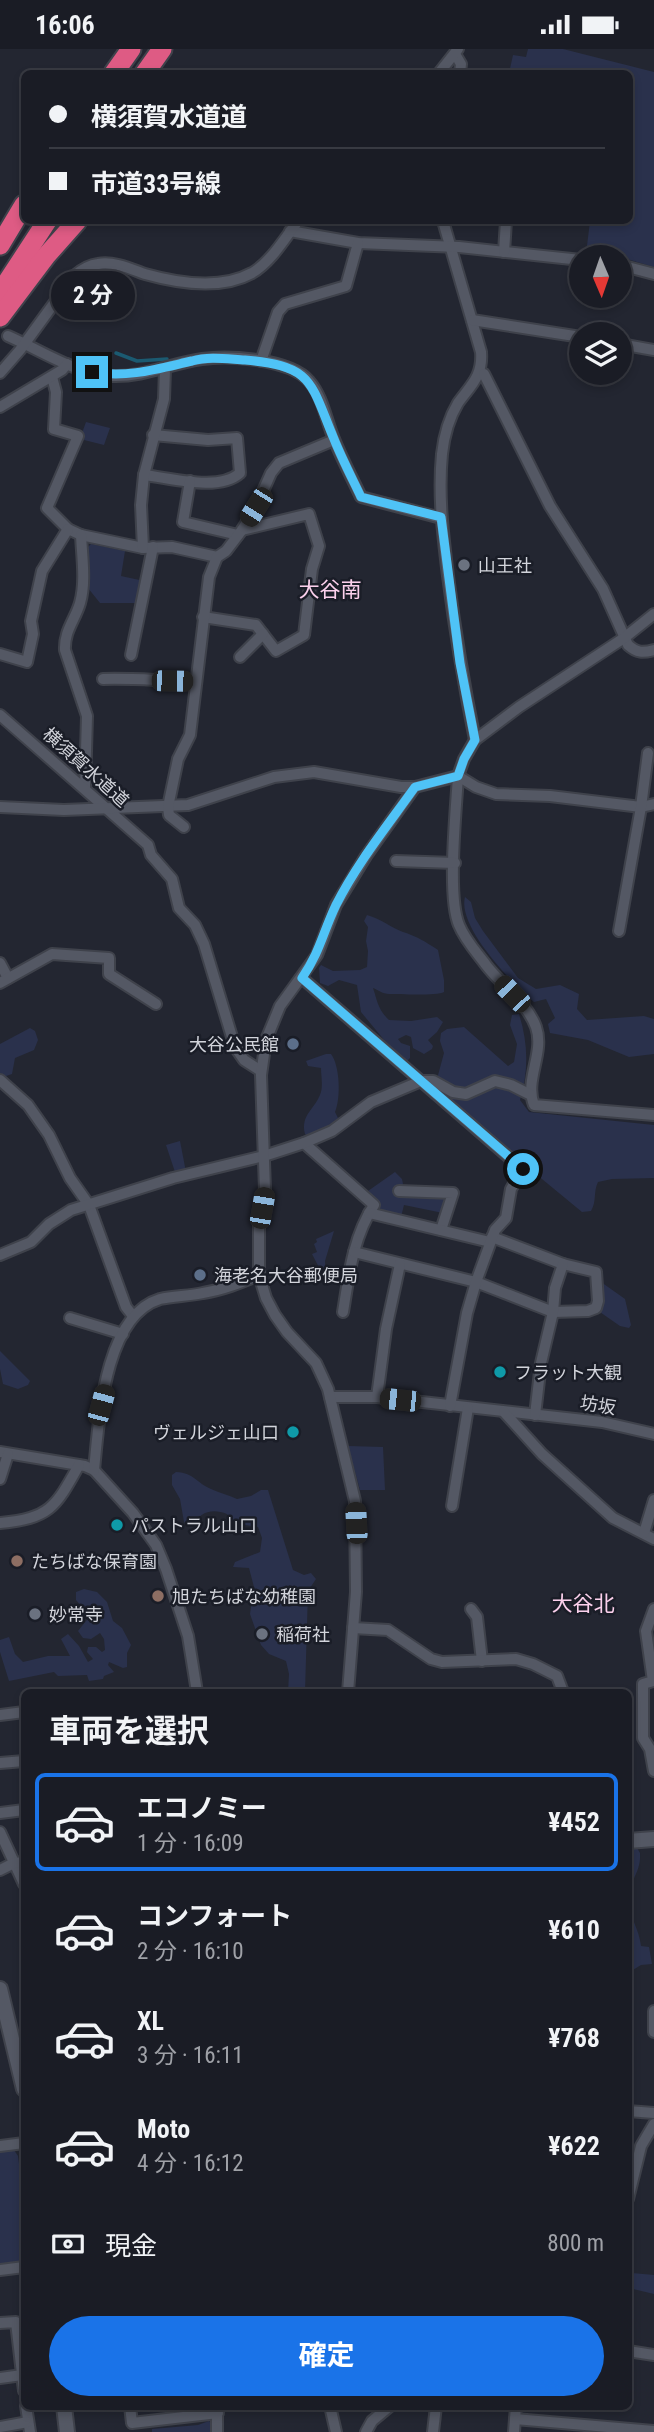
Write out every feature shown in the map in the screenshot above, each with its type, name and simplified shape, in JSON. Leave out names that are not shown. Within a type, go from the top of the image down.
[{"type":"highway","points":[[116,70],[131,49]]},
{"type":"highway","points":[[147,70],[162,49]]},
{"type":"highway","points":[[0,245],[21,210]]},
{"type":"highway","points":[[0,293],[45,224]]},
{"type":"highway","points":[[4,326],[46,256],[74,224]]},
{"type":"street","points":[[441,70],[456,51]]},
{"type":"street","points":[[456,51],[460,70]]},
{"type":"street","points":[[0,373],[74,276],[84,268],[114,264],[183,282],[235,280],[252,273],[267,261],[296,224]]},
{"type":"street","points":[[444,224],[482,362],[476,382],[459,402],[445,435],[442,454],[441,517],[460,663],[475,740]]},
{"type":"street","points":[[504,252],[506,224]]},
{"type":"street","points":[[290,232],[358,243],[452,247],[569,259]]},
{"type":"street","points":[[261,361],[278,312],[285,304],[346,286],[358,243]]},
{"type":"street","points":[[632,268],[654,274]]},
{"type":"street","points":[[472,320],[569,335]]},
{"type":"street","points":[[4,326],[25,343],[67,364],[113,376],[165,369],[204,358],[261,361],[298,371],[308,380],[321,402],[334,440],[361,497],[441,517]]},
{"type":"street","points":[[632,346],[654,350]]},
{"type":"street","points":[[0,407],[52,377],[67,364]]},
{"type":"street","points":[[131,655],[148,548],[141,505],[144,475],[164,399],[165,369]]},
{"type":"street","points":[[484,374],[550,506],[603,589],[628,645],[635,652],[654,650]]},
{"type":"street","points":[[52,377],[55,392],[54,429],[78,436],[47,508],[68,529],[81,535],[148,548],[172,547],[217,557]]},
{"type":"street","points":[[144,475],[220,484],[240,473],[237,438],[208,440],[153,435]]},
{"type":"street","points":[[184,827],[169,815],[169,807],[178,759],[190,735],[209,577],[217,557],[226,551],[240,533],[256,507],[271,473],[279,463],[334,440]]},
{"type":"street","points":[[190,481],[183,522],[240,533],[309,515],[319,546],[312,569],[304,635],[276,651],[256,625],[203,617]]},
{"type":"street","points":[[5,655],[27,661],[33,634],[31,621],[42,572],[68,529]]},
{"type":"street","points":[[81,535],[82,593],[80,605],[67,630],[65,650],[87,716],[85,787]]},
{"type":"street","points":[[654,614],[624,638],[519,707],[475,740],[458,776],[453,903],[459,926],[496,978],[527,1010],[535,1024],[539,1039],[531,1095],[534,1105],[543,1108],[654,1115]]},
{"type":"street","points":[[240,657],[263,634]]},
{"type":"street","points":[[103,679],[195,681]]},
{"type":"street","name":"横須賀水道道","points":[[0,715],[148,845],[151,855],[172,879],[179,908],[195,925],[204,944],[235,1047],[244,1060],[261,1071]]},
{"type":"street","points":[[619,931],[648,753]]},
{"type":"street","points":[[0,807],[169,807],[207,800],[254,782],[314,772],[379,784],[415,787],[458,776],[476,787],[496,794],[550,796],[641,807],[654,804]]},
{"type":"street","points":[[348,1689],[357,1545],[355,1501],[330,1397],[316,1363],[275,1315],[258,1275],[259,1226],[265,1190],[261,1071],[266,1040],[275,1016],[317,955],[336,905],[366,856],[415,787]]},
{"type":"street","points":[[396,861],[455,863]]},
{"type":"street","points":[[0,963],[4,980],[52,954],[109,958],[109,974],[156,1004]]},
{"type":"street","points":[[302,978],[524,1171],[511,1189],[506,1218],[491,1239],[476,1282],[467,1313],[450,1406]]},
{"type":"street","points":[[0,1080],[29,1105],[49,1135],[69,1178],[89,1205],[126,1307],[133,1316]]},
{"type":"street","points":[[0,1255],[31,1242],[48,1224],[71,1210],[173,1178],[264,1156],[304,1143],[332,1131],[371,1102],[421,1081],[433,1081],[453,1092],[466,1094],[495,1081],[531,1095]]},
{"type":"street","points":[[304,1143],[374,1205],[364,1219],[354,1252],[343,1313]]},
{"type":"street","points":[[399,1191],[453,1193],[441,1230]]},
{"type":"street","points":[[354,1252],[476,1282],[553,1312],[596,1308],[596,1272],[563,1264],[491,1239],[369,1213]]},
{"type":"street","points":[[377,1397],[386,1329],[400,1264]]},
{"type":"street","points":[[535,1415],[541,1363],[553,1312],[555,1288],[563,1264]]},
{"type":"street","points":[[94,1470],[101,1405],[123,1334],[133,1316],[146,1305],[162,1299],[224,1289],[258,1275]]},
{"type":"street","points":[[70,1318],[123,1334]]},
{"type":"street","name":"坊坂","points":[[330,1397],[377,1397],[602,1422],[654,1434]]},
{"type":"street","points":[[452,1506],[468,1408]]},
{"type":"street","points":[[504,1412],[542,1454],[613,1518],[654,1539]]},
{"type":"street","points":[[0,1479],[4,1453],[79,1465],[94,1470],[133,1513],[160,1555],[188,1636],[197,1689]]},
{"type":"street","points":[[0,1523],[29,1520],[48,1511],[79,1465]]},
{"type":"street","points":[[643,1533],[654,1500]]},
{"type":"street","points":[[471,1609],[477,1617],[482,1661]]},
{"type":"street","points":[[654,1609],[646,1631],[653,1681],[643,1684],[643,1738],[650,1749],[654,1771]]},
{"type":"street","points":[[353,1628],[388,1630],[431,1659],[442,1662],[516,1659],[557,1676],[562,1689]]},
{"type":"street","points":[[0,1715],[21,1712]]},
{"type":"street","points":[[0,1763],[21,1761]]},
{"type":"street","points":[[0,1813],[21,1810]]},
{"type":"street","points":[[0,1832],[20,1863],[0,1870]]},
{"type":"street","points":[[632,1841],[654,1839]]},
{"type":"street","points":[[0,1989],[21,2076]]},
{"type":"street","points":[[654,2011],[654,2032]]},
{"type":"street","points":[[632,2111],[654,2113]]},
{"type":"street","points":[[632,2183],[641,2146],[654,2124]]},
{"type":"street","points":[[0,2147],[21,2144]]},
{"type":"street","points":[[0,2270],[21,2267]]},
{"type":"street","points":[[0,2323],[16,2322],[21,2366]]},
{"type":"street","points":[[632,2352],[654,2355]]},
{"type":"street","points":[[0,2378],[21,2375]]},
{"type":"street","points":[[64,2410],[67,2432]]},
{"type":"street","points":[[130,2410],[132,2423],[218,2410],[217,2432]]},
{"type":"street","points":[[331,2410],[336,2432]]},
{"type":"street","points":[[366,2432],[385,2410]]},
{"type":"street","points":[[433,2432],[436,2410]]},
{"type":"street","points":[[514,2432],[516,2410]]},
{"type":"street","points":[[515,2419],[576,2428],[654,2431]]},
{"type":"street","points":[[0,2427],[29,2427]]},
{"type":"shaded area","points":[[528,49],[563,49],[654,72],[654,267],[632,261],[632,245],[587,245],[590,224],[633,224],[633,70],[510,70],[513,55],[526,57]]},
{"type":"shaded area","points":[[86,422],[110,428],[104,445],[84,440],[85,435],[82,433]]},
{"type":"shaded area","points":[[91,544],[125,551],[121,576],[144,581],[140,603],[100,603],[88,588],[88,547]]},
{"type":"shaded area","points":[[465,897],[471,902],[475,918],[483,931],[518,978],[536,989],[560,985],[579,994],[577,1009],[587,1020],[644,1016],[654,1019],[654,1054],[629,1057],[588,1040],[550,1033],[548,1024],[555,1018],[546,999],[534,1002],[488,954],[469,923]]},
{"type":"shaded area","points":[[367,915],[417,937],[438,950],[444,992],[389,994],[373,988],[380,1009],[389,1020],[411,1021],[437,1017],[443,1022],[428,1040],[433,1046],[432,1049],[424,1054],[413,1048],[411,1037],[406,1035],[398,1039],[410,1046],[410,1058],[404,1064],[361,1012],[357,985],[339,980],[328,986],[320,983],[321,965],[333,971],[360,970],[367,967],[368,927],[364,921]]},
{"type":"shaded area","points":[[519,1014],[526,1057],[520,1100],[529,1112],[654,1125],[654,1178],[598,1182],[591,1211],[582,1212],[434,1090],[444,1053],[440,1041],[441,1033],[447,1029],[464,1027],[508,1066],[514,1062],[517,1044],[510,1025],[512,1015]]},
{"type":"shaded area","points":[[30,1028],[35,1031],[38,1040],[34,1050],[15,1058],[12,1074],[6,1076],[0,1073],[0,1044]]},
{"type":"shaded area","points":[[331,1054],[334,1059],[338,1074],[335,1112],[338,1118],[310,1137],[305,1134],[305,1121],[319,1098],[322,1080],[321,1068],[308,1066],[306,1061]]},
{"type":"shaded area","points":[[180,1141],[186,1172],[176,1175],[166,1145]]},
{"type":"shaded area","points":[[395,1172],[402,1179],[404,1189],[448,1198],[443,1213],[404,1205],[401,1217],[381,1213],[374,1197],[368,1191]]},
{"type":"shaded area","points":[[334,1231],[325,1261],[326,1281],[312,1254],[317,1252],[314,1244],[316,1239]]},
{"type":"shaded area","points":[[601,1282],[625,1299],[631,1325],[629,1328],[620,1326],[597,1310]]},
{"type":"shaded area","points":[[0,1351],[30,1381],[28,1385],[18,1389],[3,1384]]},
{"type":"shaded area","points":[[348,1446],[383,1447],[385,1490],[360,1490]]},
{"type":"shaded area","points":[[176,1472],[187,1474],[206,1487],[237,1499],[268,1490],[293,1570],[304,1575],[311,1573],[316,1579],[308,1591],[305,1689],[288,1689],[286,1661],[269,1654],[261,1645],[250,1614],[254,1587],[249,1568],[233,1567],[235,1562],[260,1552],[262,1538],[258,1527],[233,1523],[227,1514],[216,1511],[202,1514],[193,1526],[188,1526],[184,1522],[180,1499],[172,1485],[172,1475]]},
{"type":"shaded area","points":[[84,1589],[97,1592],[107,1602],[113,1621],[122,1628],[131,1645],[127,1653],[127,1667],[109,1662],[108,1665],[114,1672],[103,1679],[89,1681],[87,1675],[58,1676],[54,1672],[9,1681],[0,1652],[0,1640],[9,1637],[15,1654],[23,1662],[48,1656],[70,1656],[61,1639],[68,1634],[88,1662],[93,1659],[87,1652],[88,1647],[96,1647],[102,1652],[105,1650],[104,1639],[100,1633],[91,1639],[83,1638],[78,1631],[90,1616],[76,1600],[76,1592]]},
{"type":"shaded area","points":[[632,1848],[637,1848],[640,1853],[632,1885]]},
{"type":"shaded area","points":[[632,1917],[641,1946],[649,1947],[652,1964],[641,1965],[632,1971]]},
{"type":"shaded area","points":[[14,2150],[18,2156],[21,2180],[21,2263],[0,2266],[0,2152]]},
{"type":"shaded area","points":[[632,2273],[654,2275],[654,2294],[632,2289]]},
{"type":"shaded area","points":[[209,2421],[212,2424],[211,2432],[152,2432],[152,2429],[198,2425]]},
{"type":"waterway","points":[[116,353],[137,361],[167,359]]},
{"type":"place","name":"山王社","points":[[464,565]]},
{"type":"place","name":"大谷公民館","points":[[293,1044]]},
{"type":"place","name":"海老名大谷郵便局","points":[[200,1275]]},
{"type":"place","name":"フラット大観","points":[[500,1372]]},
{"type":"place","name":"ヴェルジェ山口","points":[[293,1432]]},
{"type":"place","name":"パストラル山口","points":[[117,1525]]},
{"type":"place","name":"たちばな保育園","points":[[17,1561]]},
{"type":"place","name":"旭たちばな幼稚園","points":[[158,1596]]},
{"type":"place","name":"妙常寺","points":[[35,1614]]},
{"type":"place","name":"稲荷社","points":[[262,1634]]},
{"type":"district","name":"大谷南","points":[[330,590]]},
{"type":"district","name":"大谷北","points":[[583,1604]]},
{"type":"route","points":[[92,372],[113,376],[134,374],[204,358],[261,361],[286,366],[298,371],[315,389],[334,440],[361,497],[441,517],[454,626],[475,740],[458,776],[415,787],[366,856],[336,905],[317,955],[302,978],[523,1169]]}]
